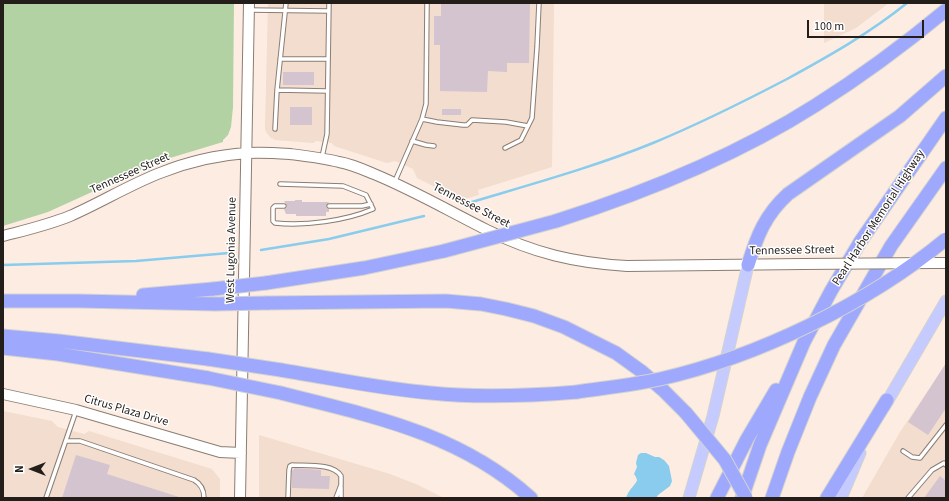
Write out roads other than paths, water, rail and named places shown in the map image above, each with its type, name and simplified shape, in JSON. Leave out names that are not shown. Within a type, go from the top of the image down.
[{"type":"highway","points":[[79,301],[266,283],[364,268],[444,251],[605,205],[704,165],[762,136],[816,106],[906,43],[946,10]]},
{"type":"highway","points":[[748,265],[756,237],[776,204],[788,194],[900,116],[946,76]]},
{"type":"highway","name":"Pearl Harbor Memorial Highway","points":[[742,498],[760,445],[804,342],[831,291],[860,242],[946,118]]},
{"type":"highway","name":"Pearl Harbor Memorial Highway","points":[[772,498],[804,411],[834,346],[891,246],[946,168]]},
{"type":"highway","points":[[3,336],[59,341],[208,359],[430,393],[466,396],[501,396],[577,392],[660,379],[730,358],[770,343],[854,301],[900,273],[946,239]]},
{"type":"highway","points":[[3,301],[215,304],[446,301],[481,304],[534,316],[564,327],[616,353],[646,375],[686,413],[724,460],[746,498]]},
{"type":"highway","points":[[717,498],[747,439],[804,342]]},
{"type":"highway","points":[[3,348],[58,354],[208,378],[281,393],[381,419],[418,431],[455,446],[487,464],[518,486],[531,498]]},
{"type":"highway","points":[[827,498],[887,400]]},
{"type":"main road","name":"West Lugonia Avenue","points":[[240,498],[249,7]]},
{"type":"main road","name":"Tennessee Street","points":[[3,236],[35,228],[70,216],[158,174],[175,168],[207,159],[247,153],[270,153],[322,158],[359,168],[394,182],[487,230],[528,247],[558,257],[602,264],[627,266],[946,263]]},
{"type":"main road","points":[[689,498],[713,416],[748,265]]},
{"type":"main road","points":[[841,498],[861,452],[887,400],[946,301]]},
{"type":"main road","name":"Citrus Plaza Drive","points":[[3,394],[76,410],[220,452],[241,454]]},
{"type":"lane","points":[[275,129],[277,90],[286,3]]},
{"type":"lane","points":[[322,158],[327,134],[329,3]]},
{"type":"lane","points":[[394,182],[422,118],[426,104],[427,3]]},
{"type":"lane","points":[[505,148],[521,140],[532,118],[539,3]]},
{"type":"lane","points":[[249,7],[286,11],[329,12]]},
{"type":"lane","points":[[280,59],[328,59]]},
{"type":"lane","points":[[277,90],[327,92]]},
{"type":"lane","points":[[422,118],[437,122],[463,125],[467,125],[472,120],[506,122],[528,126]]},
{"type":"lane","points":[[412,141],[426,146],[434,146]]},
{"type":"lane","points":[[280,184],[343,186],[366,195],[373,209],[364,213],[319,223],[275,223],[273,221],[273,208],[275,206],[284,206]]},
{"type":"lane","points":[[329,206],[362,206],[371,204]]},
{"type":"lane","points":[[46,498],[76,410]]},
{"type":"lane","points":[[903,451],[912,458],[920,458],[946,425]]},
{"type":"lane","points":[[66,440],[80,441],[194,480],[200,484],[204,493],[204,498]]},
{"type":"lane","points":[[908,498],[932,470],[945,463]]},
{"type":"lane","points":[[288,498],[289,470],[290,466],[292,465],[323,466],[334,470],[341,476],[340,498]]},
{"type":"lane","points":[[336,498],[341,484]]},
{"type":"water","points":[[641,453],[646,453],[664,460],[669,466],[672,481],[670,486],[656,498],[626,498],[637,481],[634,474],[637,467],[636,463],[638,455]]},
{"type":"waterway","points":[[472,202],[608,160],[631,152],[687,128],[754,96],[818,62],[849,44],[907,3]]},
{"type":"waterway","points":[[261,250],[329,239],[424,216]]},
{"type":"waterway","points":[[3,265],[136,261],[229,253]]}]
